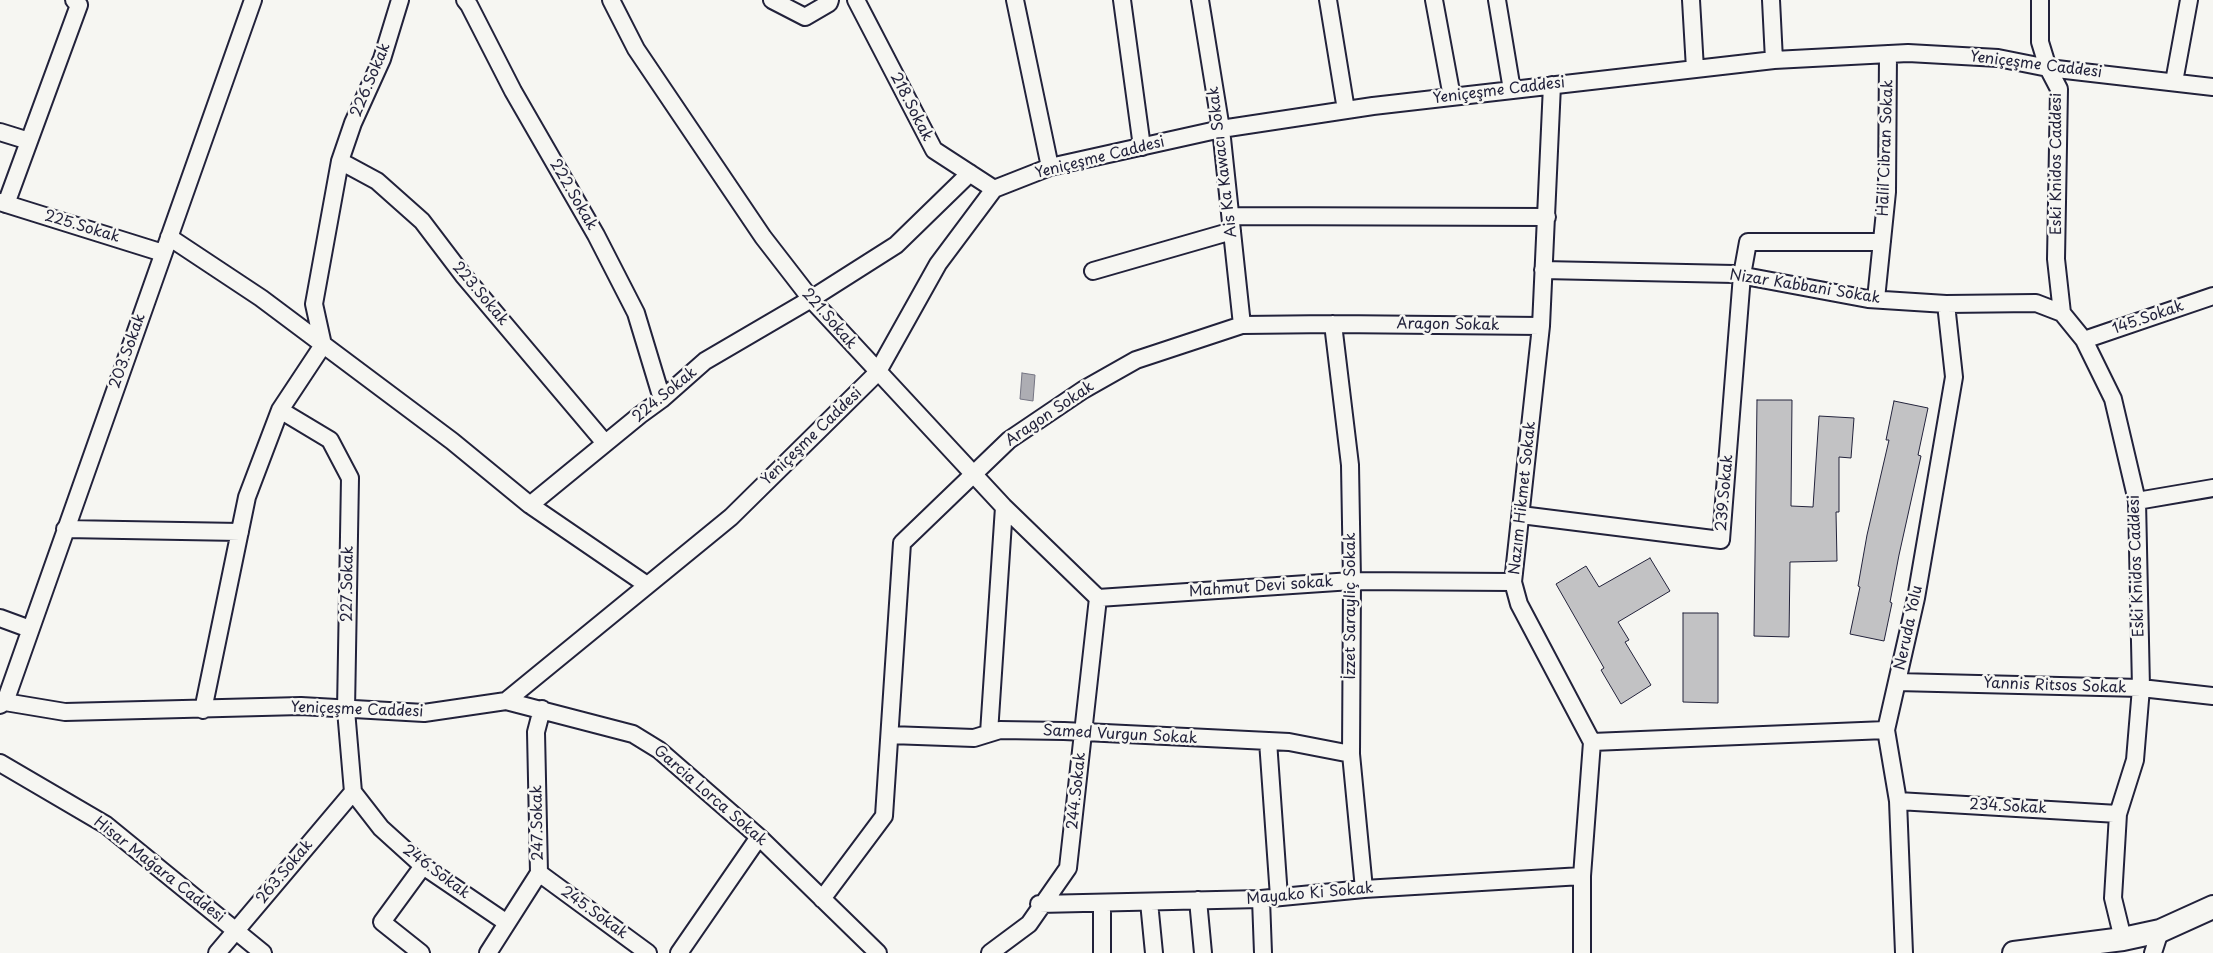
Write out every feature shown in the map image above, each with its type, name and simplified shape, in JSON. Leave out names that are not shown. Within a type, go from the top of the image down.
[{"type":"street","points":[[3,203],[29,141],[79,5],[74,0]]},
{"type":"street","name":"203.Sokak","points":[[3,704],[253,0]]},
{"type":"street","name":"226.Sokak","points":[[323,345],[314,304],[340,161],[353,123],[382,59],[400,0]]},
{"type":"street","name":"222.Sokak","points":[[464,0],[469,5],[513,91],[596,235],[636,313],[662,399]]},
{"type":"street","name":"221.Sokak","points":[[611,0],[636,50],[763,237],[811,299],[877,373],[1004,508],[1098,598]]},
{"type":"street","points":[[772,0],[805,17],[829,3],[830,0]]},
{"type":"street","name":"218.Sokak","points":[[856,0],[934,150],[994,189]]},
{"type":"street","points":[[1015,0],[1050,167]]},
{"type":"street","points":[[1122,0],[1142,147]]},
{"type":"street","name":"Ais Ka Kawacı Sokak","points":[[1200,0],[1222,129],[1242,325]]},
{"type":"street","points":[[1328,0],[1346,110]]},
{"type":"street","points":[[1434,0],[1452,97]]},
{"type":"street","points":[[1497,0],[1512,90]]},
{"type":"street","points":[[1691,0],[1694,69]]},
{"type":"street","points":[[1771,0],[1774,60]]},
{"type":"street","name":"Eski Knidos Caddesi","points":[[2040,0],[2040,42],[2048,68],[2059,90],[2056,259],[2062,313],[2084,340],[2113,399],[2137,501],[2142,688],[2135,760],[2118,814],[2113,898],[2123,939]]},
{"type":"street","points":[[2174,82],[2189,0]]},
{"type":"street","name":"Yeniçeşme Caddesi","points":[[3,704],[65,712],[203,710],[301,706],[424,713],[506,701],[731,517],[877,373],[938,264],[994,189],[1050,167],[1222,129],[1346,110],[1774,60],[1908,53],[1998,58],[2048,68],[2213,87]]},
{"type":"street","name":"Halil Cibran Sokak","points":[[1876,300],[1888,192],[1888,54]]},
{"type":"street","name":"Nazım Hikmet Sokak","points":[[1552,85],[1541,326],[1514,582],[1519,604],[1592,742]]},
{"type":"street","points":[[0,132],[29,141]]},
{"type":"street","name":"223.Sokak","points":[[340,161],[377,181],[422,221],[463,275],[605,443]]},
{"type":"street","name":"224.Sokak","points":[[530,505],[662,399],[705,361],[811,299],[896,246],[970,173]]},
{"type":"street","name":"225.Sokak","points":[[3,203],[163,253]]},
{"type":"street","points":[[1093,271],[1231,224],[1547,217]]},
{"type":"street","points":[[169,237],[262,298],[452,441],[530,505],[647,585]]},
{"type":"street","points":[[1742,275],[1748,242],[1882,242]]},
{"type":"street","name":"Nizar Kabbani Sokak","points":[[1543,270],[1742,275],[1876,300],[1946,304],[2036,304],[2062,313]]},
{"type":"street","name":"239.Sokak","points":[[1521,515],[1721,540],[1742,275]]},
{"type":"street","name":"145.Sokak","points":[[2084,340],[2213,296]]},
{"type":"street","name":"Neruda Yolu","points":[[1904,953],[1898,801],[1886,730],[1916,598],[1954,377],[1946,304]]},
{"type":"street","name":"İzzet Sarayliç Sokak","points":[[1333,324],[1350,465],[1352,581],[1351,754],[1364,889]]},
{"type":"street","name":"Aragon Sokak","points":[[822,898],[884,816],[902,543],[1009,440],[1083,390],[1136,360],[1242,325],[1541,326]]},
{"type":"street","points":[[203,710],[247,497],[280,410],[323,345]]},
{"type":"street","name":"227.Sokak","points":[[280,410],[330,440],[350,478],[346,710],[353,792]]},
{"type":"street","points":[[2137,501],[2213,488]]},
{"type":"street","points":[[989,733],[1004,508]]},
{"type":"street","points":[[65,529],[240,532]]},
{"type":"street","name":"Mahmut Devi sokak","points":[[1098,598],[1352,581],[1514,582]]},
{"type":"street","name":"244.Sokak","points":[[990,953],[1028,924],[1040,904],[1068,868],[1098,598]]},
{"type":"street","points":[[0,618],[30,629]]},
{"type":"street","name":"Yannis Ritsos Sokak","points":[[1897,682],[2142,688],[2213,696]]},
{"type":"street","name":"Garcia Lorca Sokak","points":[[506,701],[633,734],[659,750],[759,837],[878,953]]},
{"type":"street","name":"247.Sokak","points":[[488,953],[539,873],[536,732],[542,709]]},
{"type":"street","name":"Samed Vurgun Sokak","points":[[890,735],[974,738],[1000,730],[1083,732],[1289,742],[1351,754]]},
{"type":"street","points":[[1582,953],[1582,876],[1592,742],[1886,730]]},
{"type":"street","points":[[1268,741],[1279,897]]},
{"type":"street","name":"Hisar Mağara Caddesi","points":[[0,763],[106,825],[263,953]]},
{"type":"street","name":"246.Sokak","points":[[353,792],[382,828],[422,866],[507,923]]},
{"type":"street","name":"263.Sokak","points":[[217,953],[353,792]]},
{"type":"street","name":"234.Sokak","points":[[1898,801],[2118,814]]},
{"type":"street","points":[[679,953],[759,837]]},
{"type":"street","points":[[421,953],[382,922],[422,866]]},
{"type":"street","name":"245.Sokak","points":[[539,873],[648,953]]},
{"type":"street","name":"Mayako Ki Sokak","points":[[1040,904],[1261,899],[1364,889],[1582,876]]},
{"type":"street","points":[[1261,899],[1263,953]]},
{"type":"street","points":[[1198,900],[1202,953]]},
{"type":"street","points":[[1149,902],[1154,953]]},
{"type":"street","points":[[1102,903],[1102,953]]},
{"type":"street","points":[[2014,953],[2123,939],[2160,931],[2213,907]]},
{"type":"street","points":[[2153,953],[2160,931]]},
{"type":"shaded area","points":[[1022,373],[1035,375],[1033,401],[1020,399]]},
{"type":"building","points":[[1757,400],[1792,400],[1791,506],[1813,507],[1819,416],[1854,418],[1851,458],[1839,457],[1839,512],[1836,512],[1837,561],[1790,562],[1789,637],[1754,636]]},
{"type":"building","points":[[1894,401],[1928,408],[1918,455],[1921,456],[1899,555],[1884,641],[1850,634],[1860,587],[1858,586],[1867,535],[1889,440],[1886,440]]},
{"type":"building","points":[[1650,558],[1670,591],[1618,622],[1629,640],[1625,642],[1651,685],[1621,704],[1601,670],[1604,668],[1556,584],[1586,566],[1599,587]]},
{"type":"building","points":[[1683,613],[1718,613],[1718,703],[1683,702]]}]
